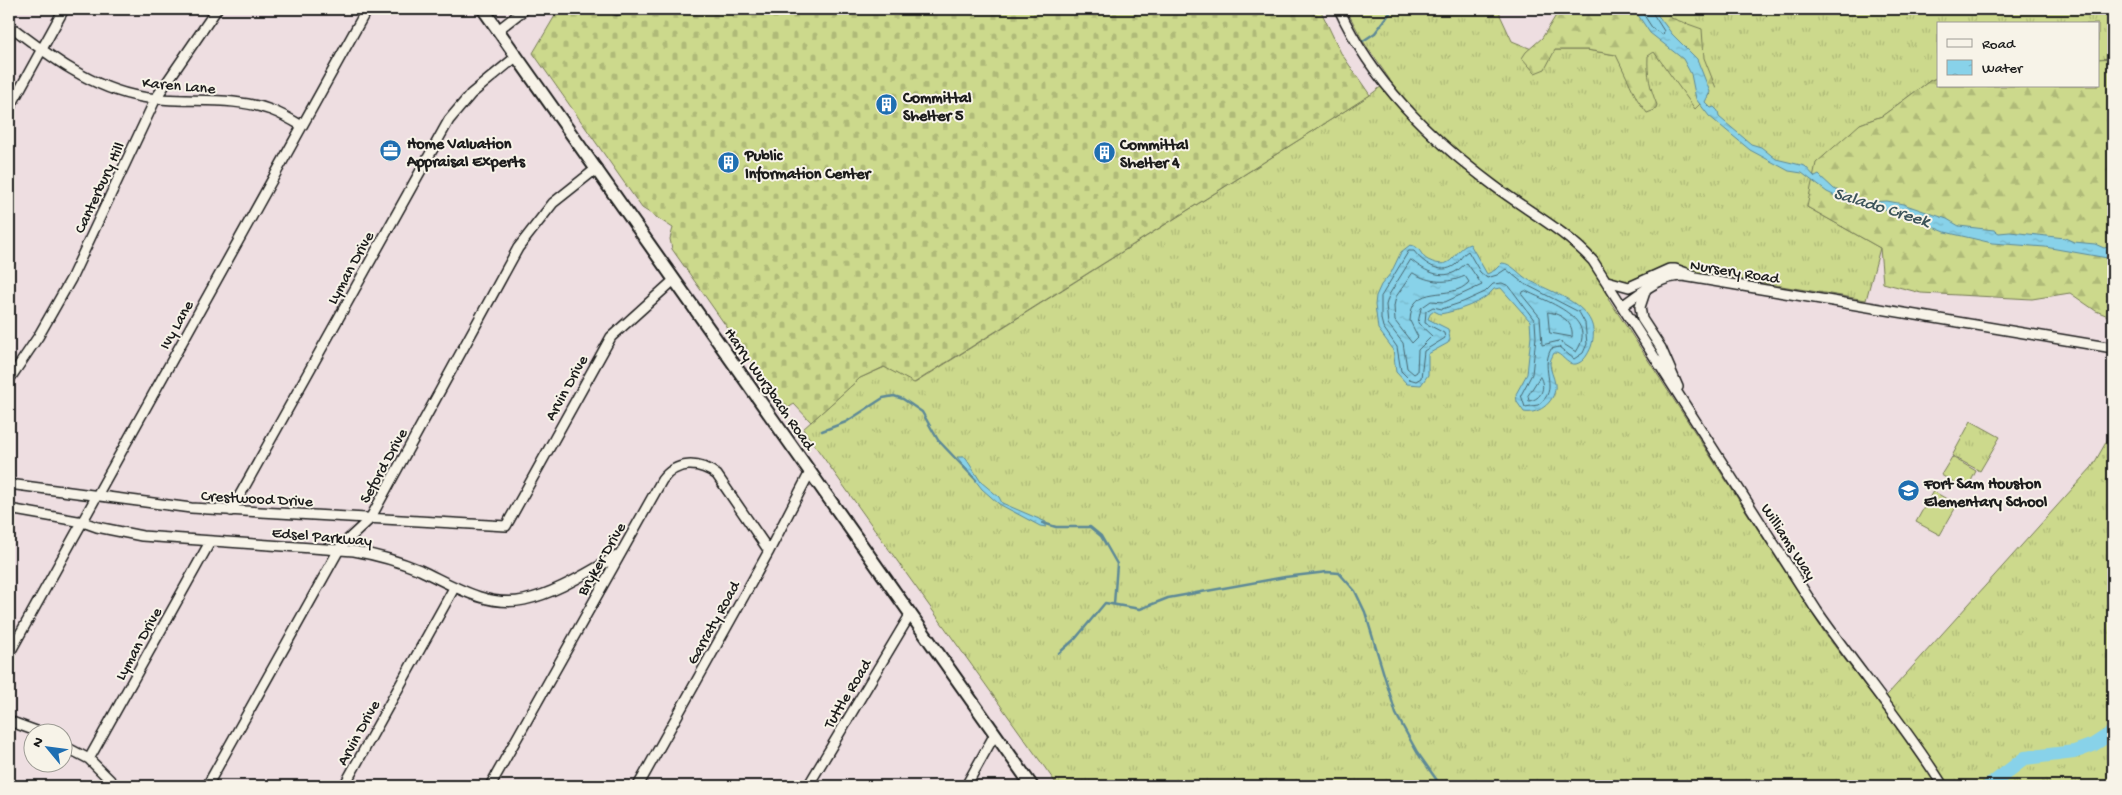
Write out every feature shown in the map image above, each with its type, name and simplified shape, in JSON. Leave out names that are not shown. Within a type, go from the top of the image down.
[{"type":"main road","name":"Harry Wurzbach Road","points":[[483,9],[1032,786]]},
{"type":"street","points":[[9,109],[64,9]]},
{"type":"street","name":"Canterbury Hill","points":[[9,380],[38,337],[71,279],[156,98],[217,9]]},
{"type":"street","name":"Ivy Lane","points":[[9,654],[367,9]]},
{"type":"street","points":[[498,30],[525,9]]},
{"type":"street","points":[[1339,9],[1366,59],[1389,90],[1417,120],[1494,186],[1576,243],[1593,261],[1622,306]]},
{"type":"street","name":"Karen Lane","points":[[9,25],[42,50],[91,81],[141,97],[247,104],[271,109],[302,126]]},
{"type":"street","name":"Lyman Drive","points":[[231,511],[449,120],[471,94],[517,56]]},
{"type":"street","name":"Seford Drive","points":[[207,786],[339,550],[370,519],[518,248],[553,203],[596,168]]},
{"type":"street","points":[[1607,281],[1633,287],[1661,272],[1675,268],[1700,278]]},
{"type":"street","name":"Nursery Road","points":[[1622,306],[1646,289],[1668,278],[1700,278],[2113,348]]},
{"type":"street","name":"Arvin Drive","points":[[506,526],[611,338],[674,280]]},
{"type":"street","points":[[1646,289],[1640,307],[1642,319],[1668,362],[1683,402]]},
{"type":"street","name":"Williams Way","points":[[1622,306],[1823,619],[1905,729],[1941,783]]},
{"type":"street","name":"Bryker Drive","points":[[490,786],[617,556],[664,477],[672,470],[685,464],[700,465],[717,476],[769,551]]},
{"type":"street","name":"Garraty Road","points":[[638,786],[769,551],[810,472]]},
{"type":"street","name":"Crestwood Drive","points":[[9,484],[190,508],[506,526]]},
{"type":"street","name":"Edsel Parkway","points":[[9,509],[82,522],[142,536],[339,550],[388,558],[420,570],[454,588],[493,600],[523,601],[546,594],[617,556]]},
{"type":"street","name":"Lyman Drive","points":[[89,760],[210,542]]},
{"type":"street","name":"Arvin Drive","points":[[344,786],[454,588]]},
{"type":"street","name":"Tuttle Road","points":[[808,786],[910,615]]},
{"type":"street","points":[[9,721],[22,726]]},
{"type":"street","points":[[966,786],[995,734]]},
{"type":"street","points":[[72,750],[89,760],[116,786]]},
{"type":"green space","points":[[559,9],[1320,9],[1341,53],[1370,95],[914,383],[884,367],[860,378],[811,422],[794,404],[785,410],[672,249],[670,239],[673,228],[642,208],[533,53]]},
{"type":"green space","points":[[1346,9],[1500,9],[1500,15],[1512,41],[1534,50],[1587,50],[1616,55],[1657,9],[2113,9],[2113,58],[2100,59],[2100,22],[1937,22],[1937,78],[1931,80],[1882,116],[1860,124],[1807,207],[1880,248],[1866,300],[1703,273],[1673,266],[1627,283],[1608,298],[1826,635],[1879,704],[2092,467],[2113,430],[2113,786],[1058,786],[803,429],[860,378],[885,367],[915,383],[1370,95],[1390,80],[1363,41]]},
{"type":"green space","points":[[1560,9],[1665,9],[1671,18],[1702,29],[1704,58],[1716,88],[1695,109],[1654,52],[1648,56],[1648,69],[1657,105],[1655,110],[1647,113],[1637,99],[1616,55],[1587,50],[1555,50],[1545,69],[1535,73],[1522,58],[1542,38]]},
{"type":"green space","points":[[2113,58],[2113,318],[2096,311],[2070,293],[2032,299],[1921,293],[1883,283],[1880,248],[1807,207],[1816,163],[1860,124],[1882,116],[1931,80],[1937,78],[1937,88],[2100,88],[2100,59]]},
{"type":"green space","points":[[1971,421],[2000,437],[1980,471],[1952,456]]},
{"type":"green space","points":[[1952,457],[1976,471],[1967,489],[1941,475]]},
{"type":"green space","points":[[1933,491],[1957,505],[1940,535],[1916,522]]},
{"type":"water","name":"Salado Creek","points":[[1634,9],[1653,9],[1672,34],[1697,59],[1710,92],[1705,102],[1711,108],[1714,107],[1718,111],[1719,117],[1751,144],[1761,147],[1776,159],[1805,166],[1815,177],[1819,175],[1834,189],[1869,202],[1887,201],[1903,204],[1947,219],[1959,226],[1994,230],[1999,233],[2010,232],[2065,238],[2074,242],[2095,244],[2104,248],[2113,246],[2113,259],[2045,247],[1992,243],[1945,232],[1895,211],[1850,203],[1827,192],[1802,173],[1789,171],[1750,150],[1709,116],[1696,99],[1691,74],[1683,59],[1650,33]]},
{"type":"water","points":[[1470,244],[1487,274],[1495,270],[1502,263],[1505,263],[1527,279],[1574,303],[1584,311],[1591,321],[1593,333],[1591,347],[1583,360],[1573,364],[1557,353],[1554,353],[1550,364],[1555,390],[1550,401],[1541,409],[1524,412],[1517,402],[1516,394],[1527,374],[1531,336],[1530,321],[1501,288],[1494,289],[1477,302],[1454,311],[1440,314],[1434,311],[1430,314],[1428,319],[1448,329],[1450,339],[1448,343],[1428,354],[1428,375],[1421,385],[1407,384],[1396,372],[1393,349],[1378,329],[1375,305],[1376,296],[1381,285],[1391,273],[1401,252],[1410,245],[1416,247],[1428,260],[1443,264]]},
{"type":"water","points":[[957,457],[965,457],[981,482],[999,497],[1002,503],[1046,522],[1046,527],[1040,526],[999,504],[982,489]]},
{"type":"waterway","points":[[1363,41],[1375,33],[1393,9]]},
{"type":"waterway","points":[[822,431],[846,422],[883,398],[894,396],[903,399],[922,412],[938,440],[976,480]]},
{"type":"waterway","points":[[1043,523],[1056,527],[1090,527],[1101,536],[1117,564],[1114,604]]},
{"type":"waterway","points":[[1059,653],[1076,638],[1105,603],[1140,609],[1168,598],[1285,577],[1327,572],[1339,573],[1355,591],[1365,612],[1396,714],[1417,752],[1441,786]]},
{"type":"waterway","points":[[1989,786],[2025,758],[2074,752],[2093,745],[2113,732]]},
{"type":"place","name":"Committal Shelter 5","points":[[887,105]]},
{"type":"place","name":"Home Valuation Appraisal Experts","points":[[391,151]]},
{"type":"place","name":"Committal Shelter 4","points":[[1104,152]]},
{"type":"place","name":"Public Information Center","points":[[729,163]]},
{"type":"place","name":"Fort Sam Houston Elementary School","points":[[1908,491]]}]
